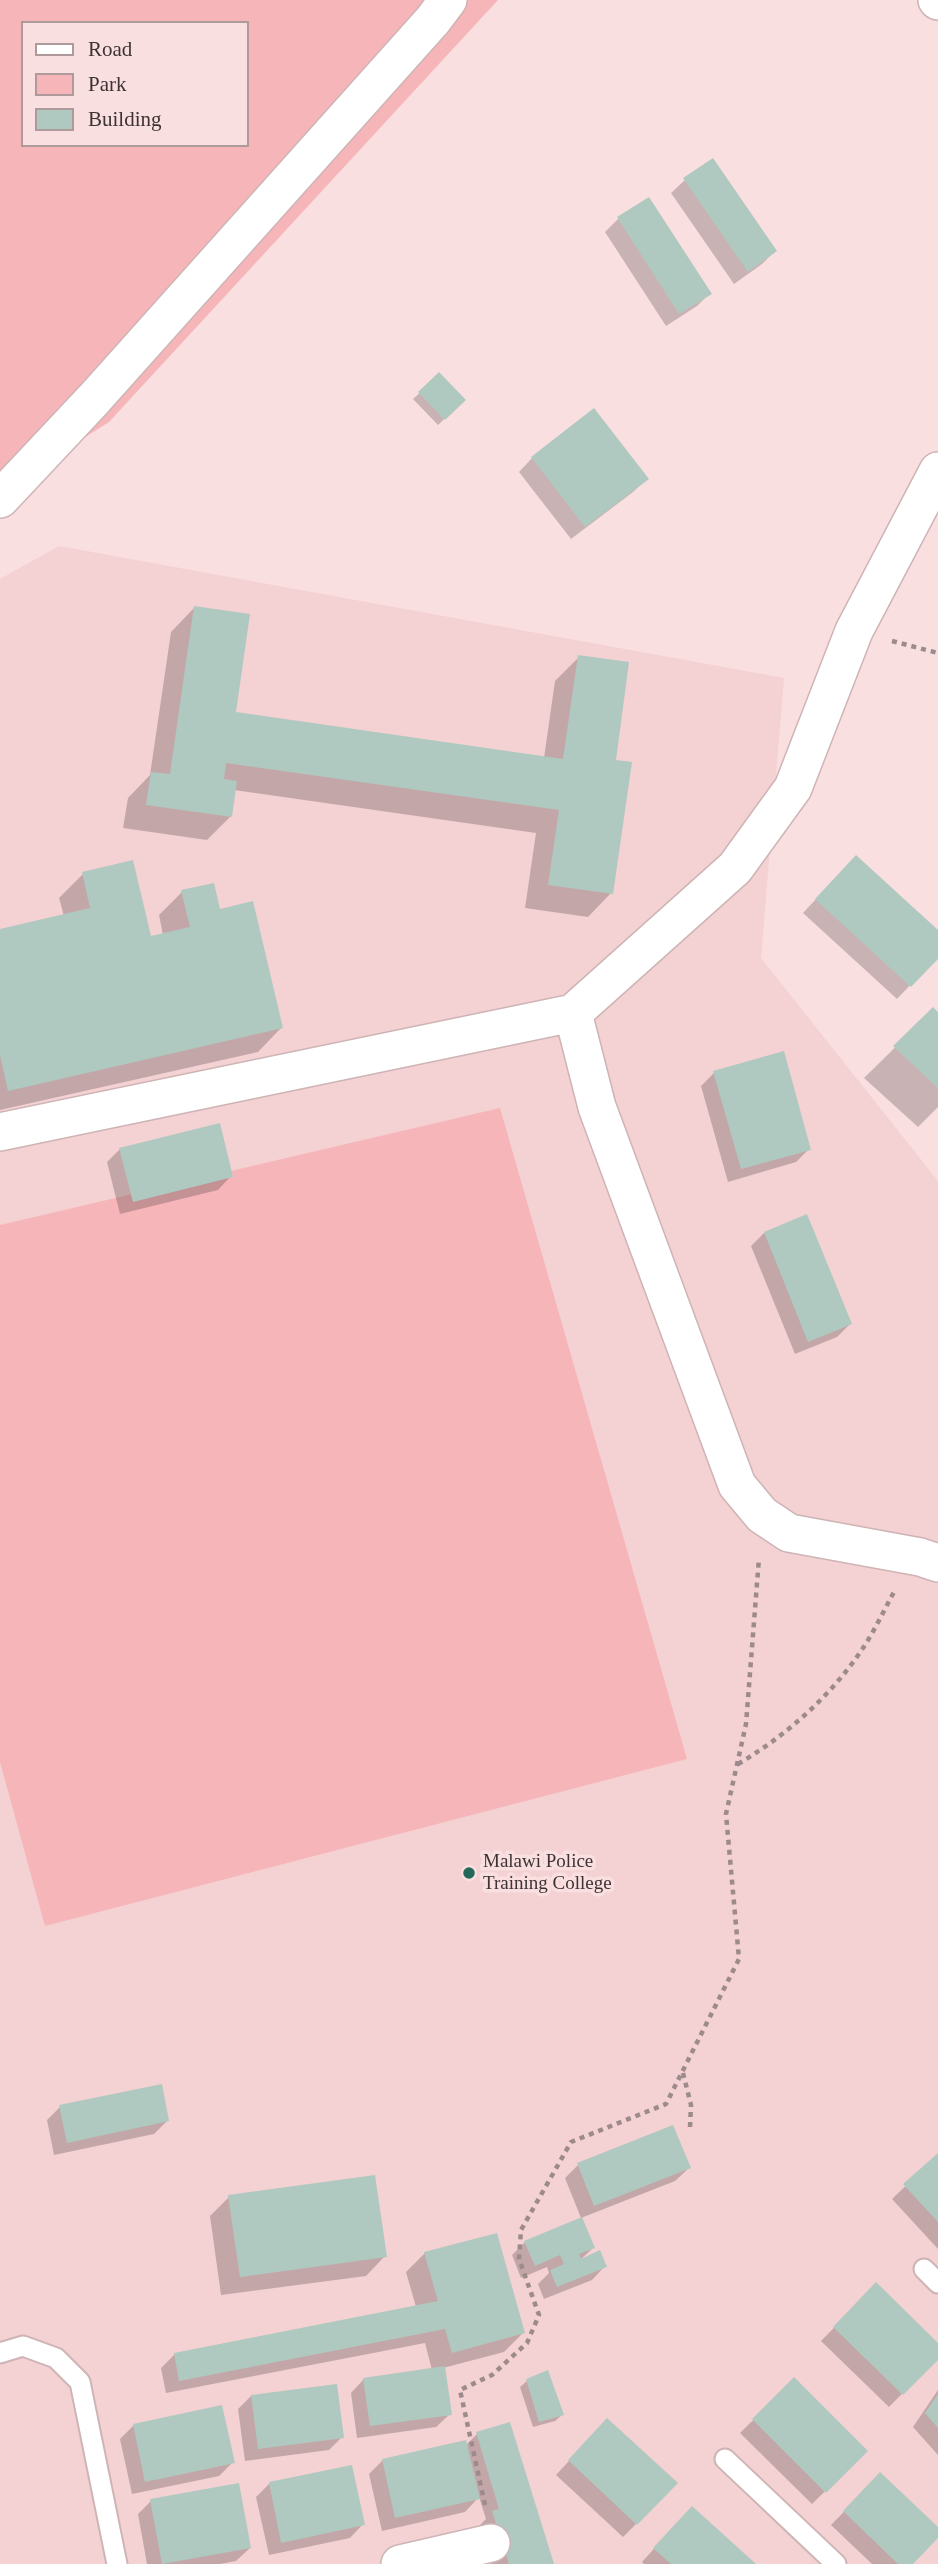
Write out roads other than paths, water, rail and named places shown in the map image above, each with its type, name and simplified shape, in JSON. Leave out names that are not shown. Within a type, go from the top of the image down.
[{"type":"street","points":[[0,499],[94,399],[448,0]]},
{"type":"street","points":[[0,1132],[573,1013],[735,868],[793,788],[854,632],[938,471]]},
{"type":"street","points":[[573,1013],[597,1107],[737,1485],[762,1515],[789,1533],[929,1560]]},
{"type":"street","points":[[400,2564],[494,2554]]},
{"type":"lane","points":[[924,2269],[938,2283]]},
{"type":"lane","points":[[0,2353],[23,2346],[57,2358],[80,2382],[117,2564]]},
{"type":"lane","points":[[725,2459],[836,2564]]},
{"type":"place","name":"Malawi Police Training College","points":[[469,1873]]}]
